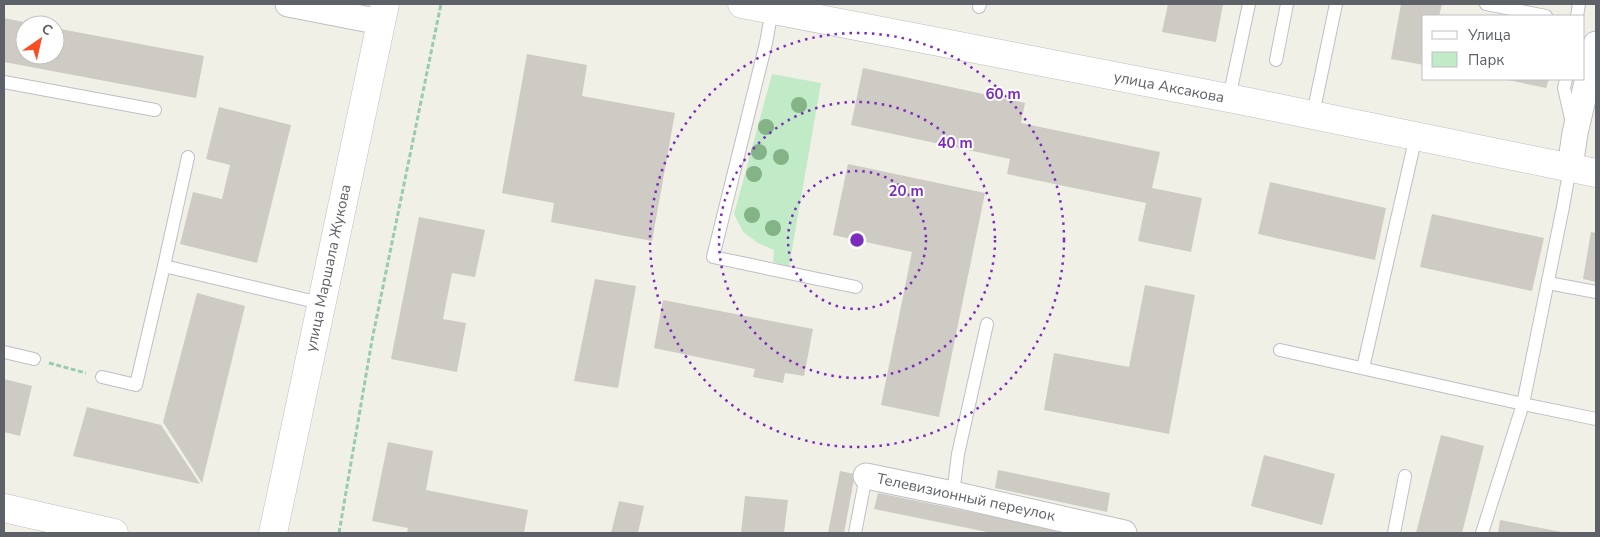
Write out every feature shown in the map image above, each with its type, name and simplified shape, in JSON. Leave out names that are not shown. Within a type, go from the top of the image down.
[{"type":"main road","name":"улица Аксакова","points":[[742,4],[1313,114],[1596,173]]},
{"type":"main road","name":"улица Маршала Жукова","points":[[273,533],[320,303],[383,13]]},
{"type":"main road","points":[[4,508],[114,533]]},
{"type":"street","points":[[288,4],[383,13]]},
{"type":"street","points":[[1570,167],[1575,134],[1596,44]]},
{"type":"street","name":"Телевизионный переулок","points":[[866,476],[953,494],[1084,529],[1124,533]]},
{"type":"lane","points":[[1229,98],[1249,4]]},
{"type":"lane","points":[[1276,60],[1287,4]]},
{"type":"lane","points":[[1313,114],[1336,4]]},
{"type":"lane","points":[[1486,4],[1541,15]]},
{"type":"lane","points":[[772,10],[766,43],[713,258],[856,287]]},
{"type":"lane","points":[[1566,80],[1564,88],[1575,134]]},
{"type":"lane","points":[[4,82],[155,110]]},
{"type":"lane","points":[[1363,368],[1416,136]]},
{"type":"lane","points":[[102,377],[136,385],[188,157]]},
{"type":"lane","points":[[1482,533],[1522,404],[1570,167]]},
{"type":"lane","points":[[164,266],[320,303]]},
{"type":"lane","points":[[1548,283],[1596,292]]},
{"type":"lane","points":[[953,494],[958,454],[987,324]]},
{"type":"lane","points":[[1280,350],[1596,419]]},
{"type":"lane","points":[[4,352],[34,359]]},
{"type":"lane","points":[[855,533],[866,476]]},
{"type":"lane","points":[[1394,533],[1405,476]]},
{"type":"path","points":[[339,533],[372,340],[441,4]]},
{"type":"path","points":[[34,359],[102,377]]},
{"type":"green space","points":[[772,74],[821,83],[789,267],[773,262],[774,250],[758,243],[743,232],[734,214]]},
{"type":"building","points":[[1168,4],[1223,4],[1216,42],[1162,32]]},
{"type":"building","points":[[1401,4],[1442,4],[1439,15],[1422,15],[1422,65],[1391,59]]},
{"type":"building","points":[[4,18],[15,20],[15,64],[4,62]]},
{"type":"building","points":[[65,30],[204,56],[196,98],[20,65],[65,65]]},
{"type":"building","points":[[527,54],[587,65],[582,96],[675,113],[652,241],[551,222],[554,203],[502,193]]},
{"type":"building","points":[[863,68],[1025,103],[1021,123],[1160,152],[1152,188],[1202,198],[1191,252],[1138,241],[1146,203],[1007,174],[1010,159],[851,125]]},
{"type":"building","points":[[1508,80],[1549,80],[1546,88]]},
{"type":"building","points":[[219,107],[291,125],[257,263],[180,244],[193,192],[222,199],[230,165],[206,159]]},
{"type":"building","points":[[848,164],[985,193],[939,417],[881,405],[912,252],[833,235]]},
{"type":"building","points":[[1270,182],[1386,208],[1375,260],[1258,234]]},
{"type":"building","points":[[1432,214],[1544,238],[1532,291],[1420,267]]},
{"type":"building","points":[[419,217],[485,230],[475,277],[452,273],[443,319],[466,323],[457,372],[391,359]]},
{"type":"building","points":[[1591,232],[1596,233],[1596,282],[1583,279]]},
{"type":"building","points":[[595,279],[636,286],[618,388],[574,381]]},
{"type":"building","points":[[1145,285],[1195,295],[1169,434],[1044,410],[1054,353],[1129,367]]},
{"type":"building","points":[[197,293],[245,306],[202,483],[163,422]]},
{"type":"building","points":[[663,300],[813,329],[804,376],[785,373],[783,383],[753,377],[755,369],[654,348]]},
{"type":"building","points":[[4,379],[32,386],[20,436],[4,432]]},
{"type":"building","points":[[87,407],[161,425],[200,484],[73,456]]},
{"type":"building","points":[[1441,435],[1484,446],[1462,533],[1416,533]]},
{"type":"building","points":[[388,442],[433,451],[426,490],[528,510],[524,533],[407,533],[408,528],[372,521]]},
{"type":"building","points":[[1264,455],[1335,474],[1322,525],[1251,506]]},
{"type":"building","points":[[998,470],[1110,493],[1107,512],[995,488]]},
{"type":"building","points":[[840,471],[855,474],[844,533],[828,533]]},
{"type":"building","points":[[878,493],[1059,530],[1058,533],[992,533],[874,509]]},
{"type":"building","points":[[745,496],[788,500],[784,533],[741,533]]},
{"type":"building","points":[[619,501],[644,506],[638,533],[611,533]]},
{"type":"building","points":[[1500,520],[1562,532],[1562,533],[1498,533]]}]
